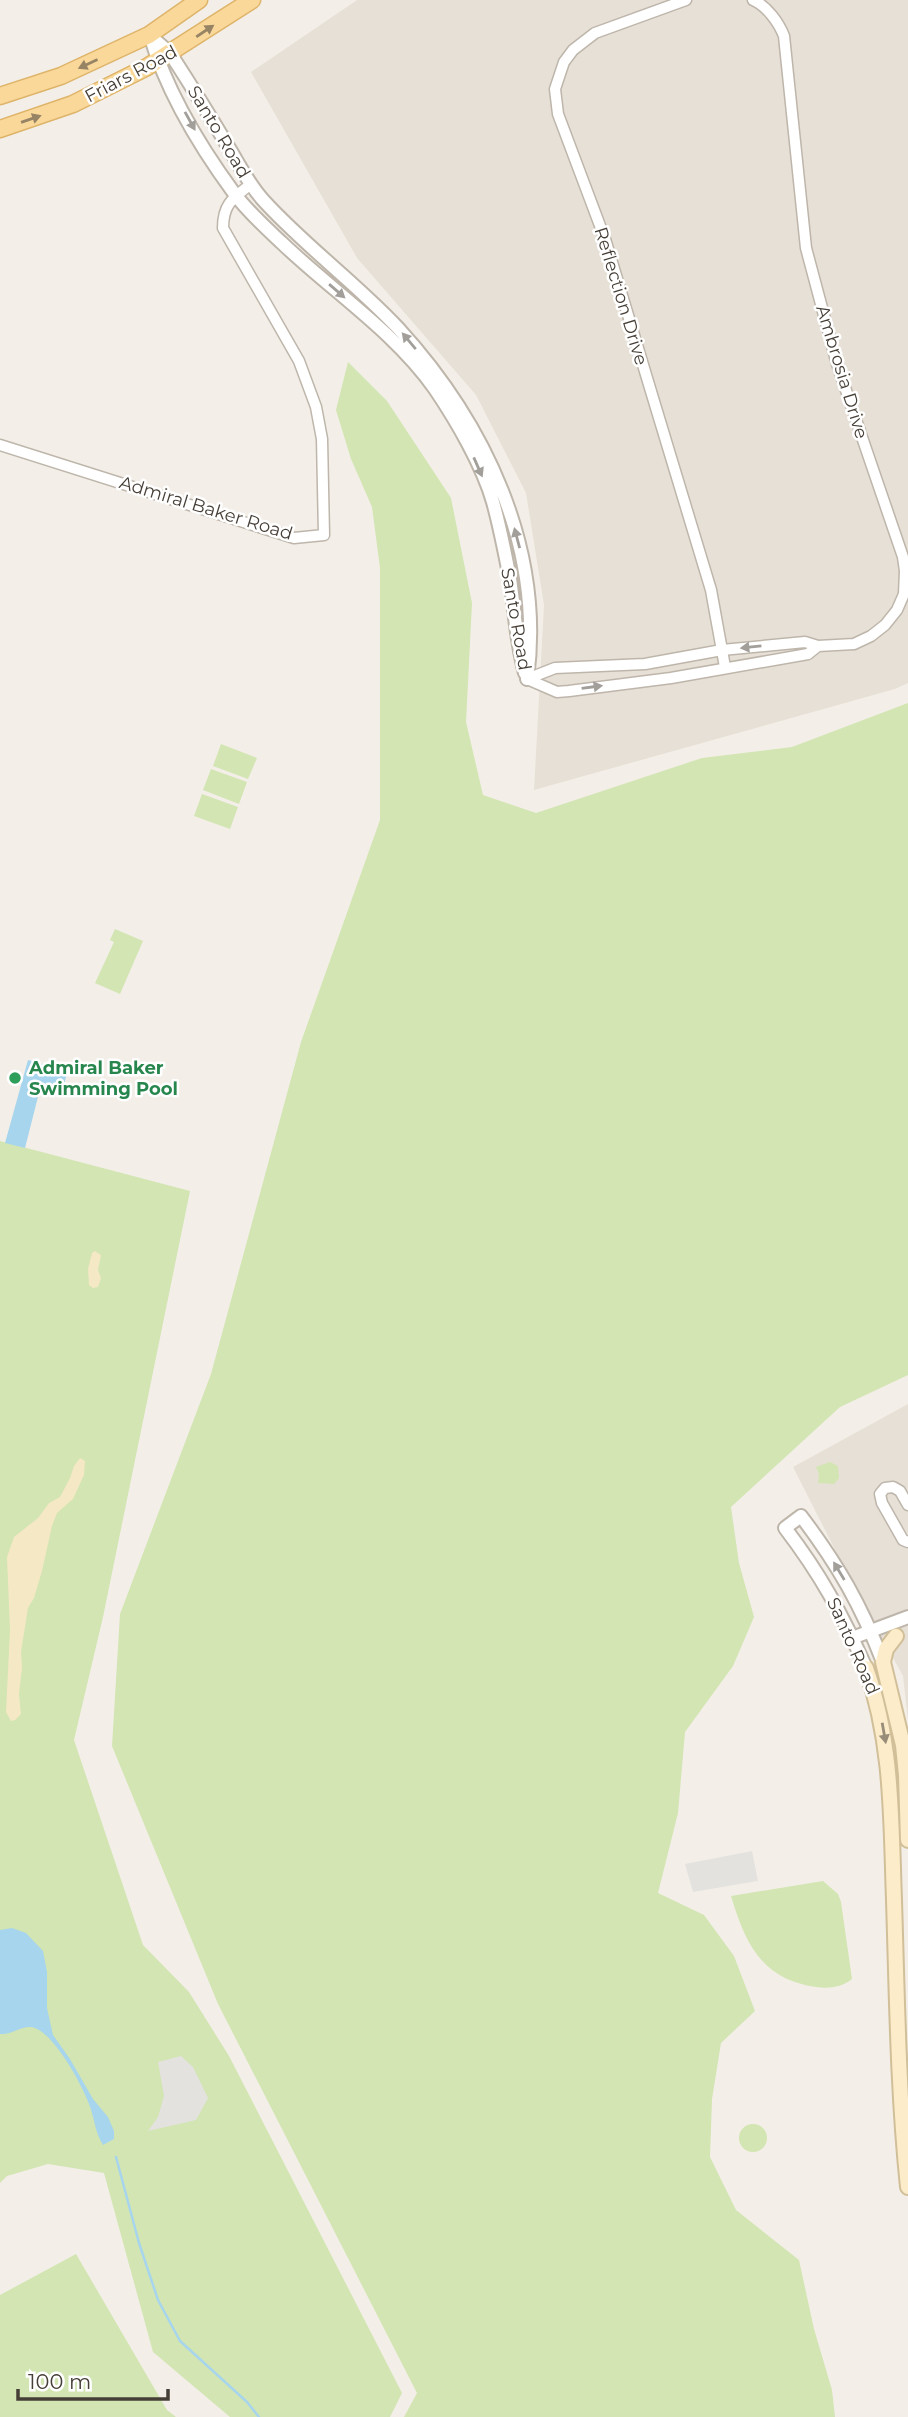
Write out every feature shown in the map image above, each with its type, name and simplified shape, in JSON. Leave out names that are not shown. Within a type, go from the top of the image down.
[{"type":"main road","name":"Friars Road","points":[[0,96],[61,76],[149,35],[199,0]]},
{"type":"main road","name":"Friars Road","points":[[0,129],[73,104],[164,57],[252,0]]},
{"type":"main road","points":[[883,1662],[886,1649],[902,1634]]},
{"type":"main road","name":"Santo Road","points":[[883,1662],[903,1745],[908,1840]]},
{"type":"main road","name":"Santo Road","points":[[866,1668],[880,1714],[891,1780],[908,2187]]},
{"type":"street","name":"Reflection Drive","points":[[686,0],[584,39],[564,62],[555,89],[558,114],[605,239],[711,590],[725,667]]},
{"type":"street","name":"Ambrosia Drive","points":[[527,679],[555,668],[645,664],[722,650],[804,642],[818,646],[854,644],[886,625],[904,594],[903,557],[836,365],[806,248],[784,36],[780,26],[760,3],[754,0]]},
{"type":"street","name":"Santo Road","points":[[149,35],[262,200],[397,327],[446,386],[482,445],[506,498],[521,553],[531,648],[527,679]]},
{"type":"street","name":"Santo Road","points":[[164,57],[200,139],[236,196],[282,244],[387,334],[433,387],[467,442],[492,499],[510,581],[518,647],[527,679]]},
{"type":"street","name":"Admiral Baker Road","points":[[0,445],[294,538],[324,536],[322,439],[316,407],[299,361],[223,228],[223,211],[251,184]]},
{"type":"street","name":"Ambrosia Drive","points":[[527,679],[557,692],[569,691],[671,678],[808,654],[818,646]]},
{"type":"street","points":[[908,1505],[900,1491],[893,1487],[885,1488],[880,1494],[881,1503],[903,1540],[908,1542]]},
{"type":"street","name":"Santo Road","points":[[866,1668],[824,1582],[785,1528],[801,1516],[828,1553],[864,1614],[883,1662]]},
{"type":"street","points":[[852,1638],[908,1617]]},
{"type":"shaded area","points":[[357,0],[908,0],[908,683],[895,689],[534,790],[544,605],[526,493],[476,395],[357,258],[251,72]]},
{"type":"shaded area","points":[[908,1404],[908,1720],[903,1676],[793,1467]]},
{"type":"shaded area","points":[[752,1851],[758,1881],[693,1892],[685,1864]]},
{"type":"shaded area","points":[[181,2056],[193,2067],[208,2098],[196,2120],[148,2131],[158,2117],[164,2096],[158,2062]]},
{"type":"green space","points":[[348,362],[387,401],[451,498],[472,603],[466,722],[483,795],[536,813],[702,758],[792,747],[908,703],[908,1375],[840,1407],[731,1507],[739,1563],[754,1617],[733,1666],[685,1732],[678,1813],[658,1893],[704,1915],[734,1956],[755,2011],[721,2043],[712,2099],[710,2157],[736,2210],[799,2260],[814,2329],[832,2390],[835,2417],[404,2417],[417,2393],[218,2004],[112,1746],[120,1614],[211,1374],[301,1042],[380,820],[380,568],[372,507],[351,459],[336,410]]},
{"type":"green space","points":[[221,744],[257,758],[248,779],[213,766]]},
{"type":"green space","points":[[211,769],[247,782],[239,804],[203,790]]},
{"type":"green space","points":[[202,794],[238,807],[230,829],[194,816]]},
{"type":"green space","points":[[115,929],[143,941],[120,994],[95,983],[114,942],[110,940]]},
{"type":"green space","points":[[0,1141],[190,1191],[103,1617],[74,1740],[143,1945],[189,1992],[229,2056],[402,2393],[390,2417],[230,2417],[153,2352],[104,2173],[48,2164],[7,2176],[0,2183]]},
{"type":"green space","points":[[830,1462],[838,1466],[839,1478],[834,1484],[818,1483],[819,1474],[816,1467]]},
{"type":"green space","points":[[823,1881],[838,1894],[841,1902],[852,1979],[840,1986],[826,1988],[797,1983],[769,1968],[750,1944],[731,1896]]},
{"type":"green space","points":[[753,2124],[763,2128],[767,2138],[763,2148],[753,2152],[743,2148],[739,2138],[743,2128]]},
{"type":"green space","points":[[76,2254],[167,2410],[176,2417],[0,2417],[0,2295]]},
{"type":"sand","points":[[95,1251],[101,1255],[98,1270],[101,1278],[98,1287],[93,1288],[89,1285],[88,1269]]},
{"type":"sand","points":[[80,1458],[85,1461],[84,1475],[73,1499],[57,1513],[34,1598],[28,1608],[21,1652],[21,1714],[11,1721],[6,1712],[10,1630],[7,1557],[14,1537],[38,1518],[49,1503],[60,1497]]},
{"type":"water","points":[[28,1060],[68,1071],[62,1090],[41,1085],[25,1148],[5,1143]]},
{"type":"water","points":[[12,1928],[26,1933],[43,1951],[47,1972],[47,2008],[53,2035],[93,2099],[108,2117],[114,2131],[114,2139],[103,2145],[80,2084],[66,2059],[48,2038],[40,2030],[31,2027],[0,2034],[0,1930]]},
{"type":"waterway","points":[[116,2157],[139,2243],[158,2300],[180,2341],[247,2402],[259,2417]]},
{"type":"place","name":"Admiral Baker Swimming Pool","points":[[15,1078]]}]
